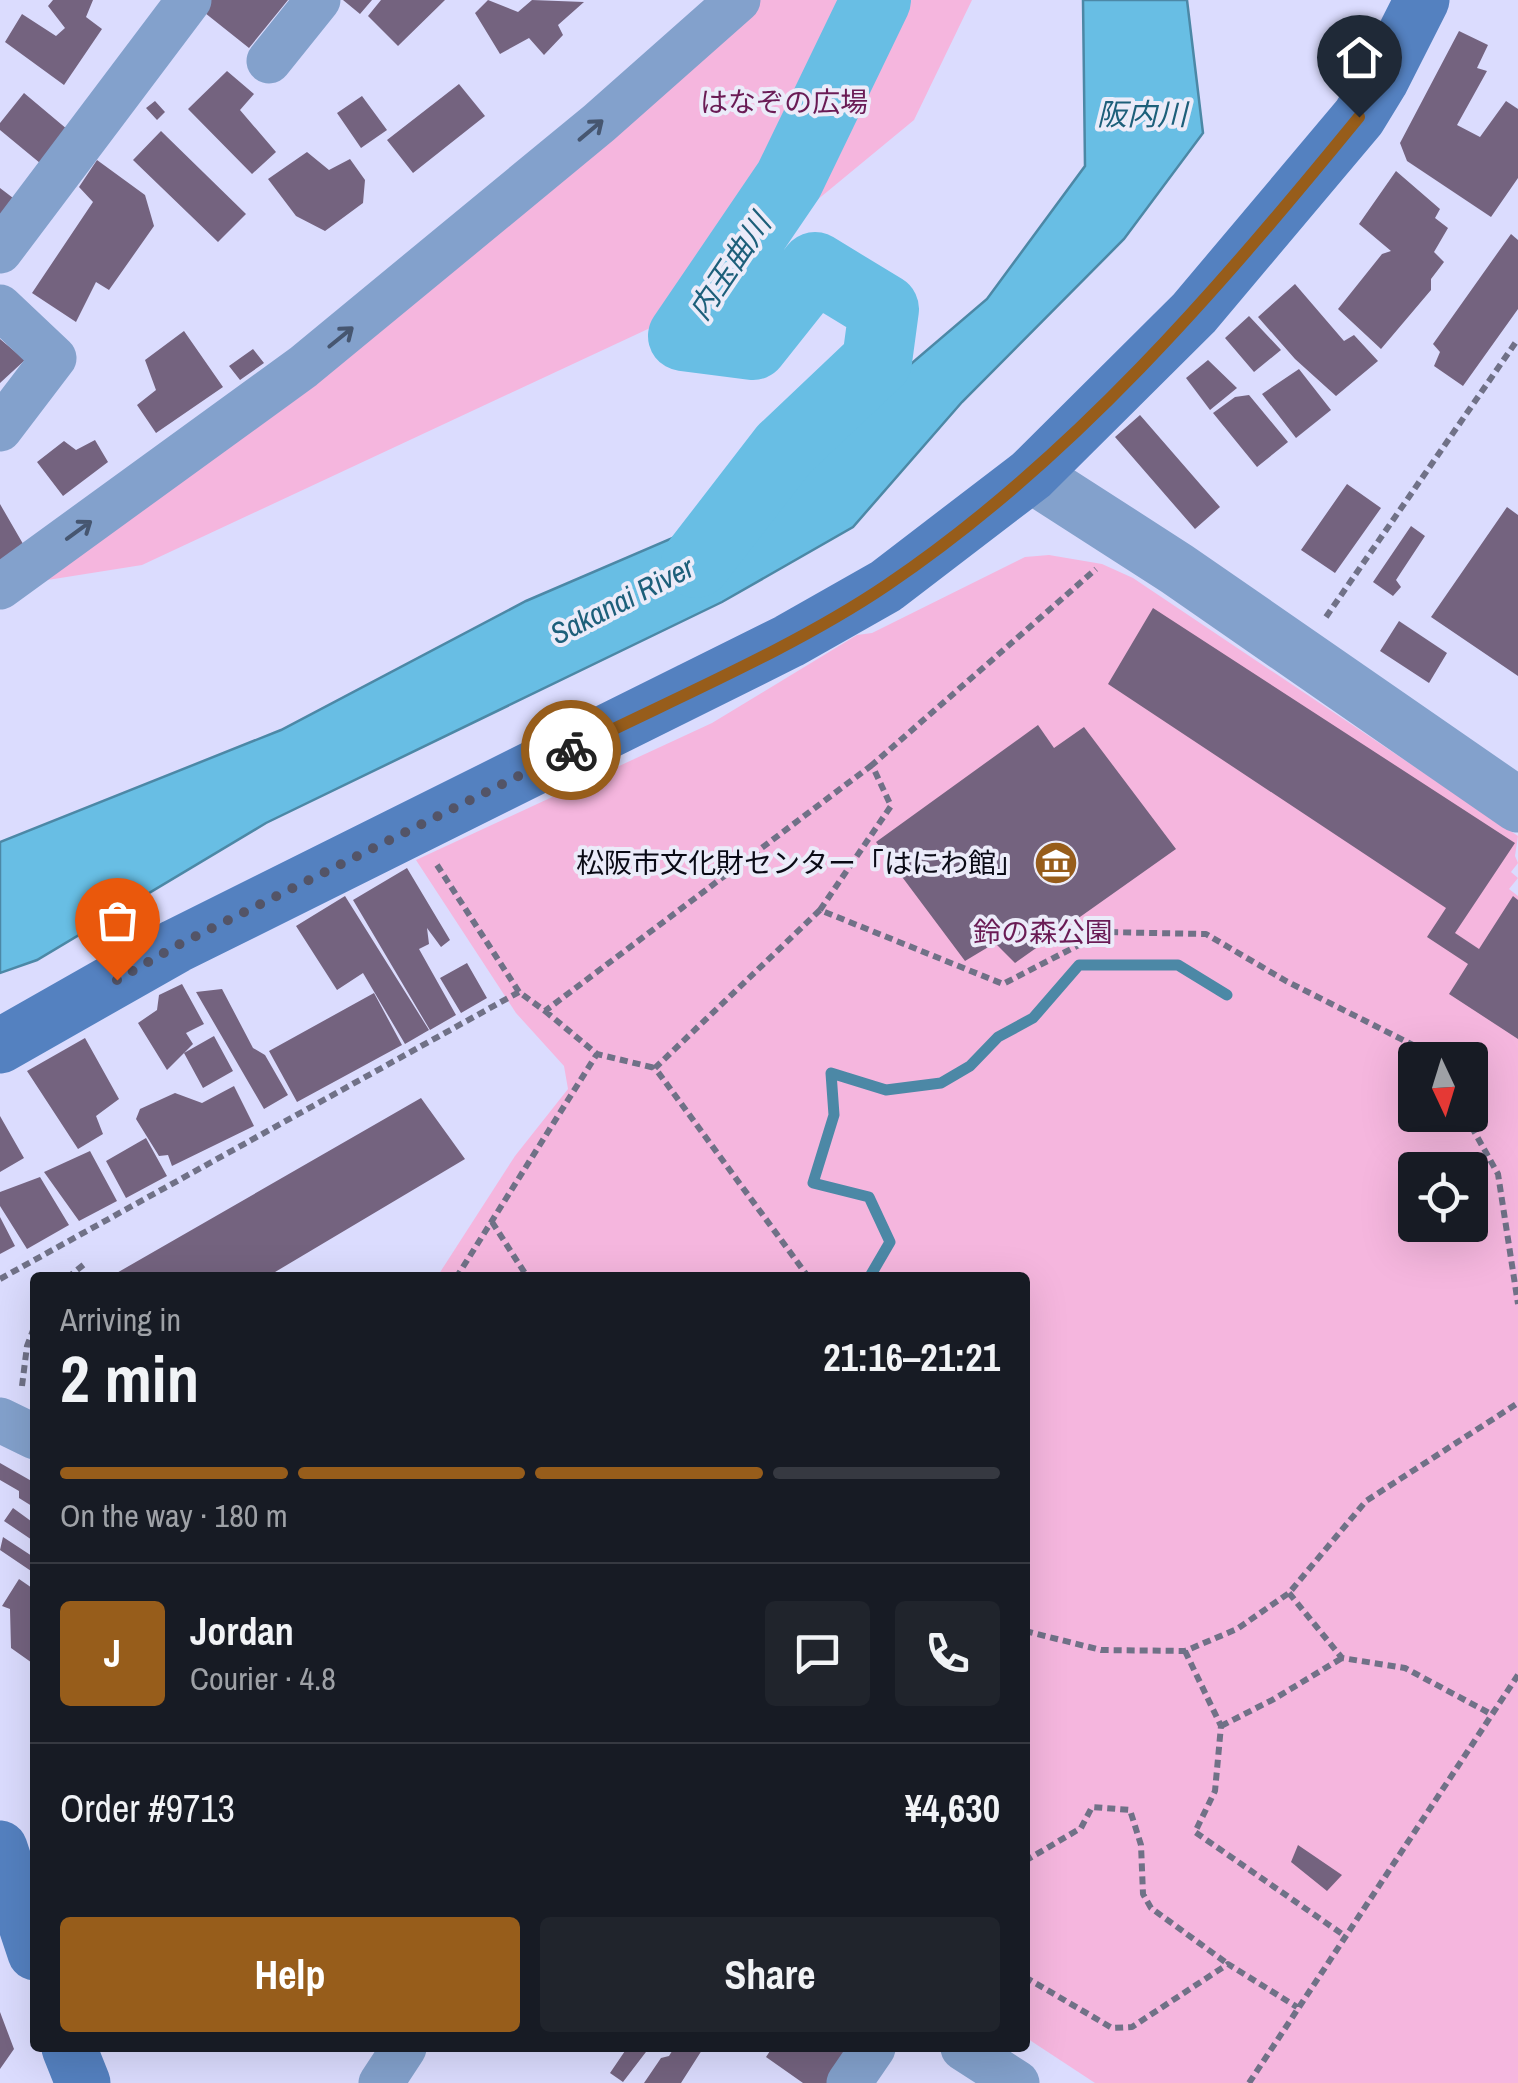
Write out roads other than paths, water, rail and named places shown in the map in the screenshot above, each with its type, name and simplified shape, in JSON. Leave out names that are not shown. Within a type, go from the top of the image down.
[{"type":"main road","points":[[0,1046],[176,946],[789,641],[886,586],[1031,475],[1194,313],[1359,117],[1422,0]]},
{"type":"main road","points":[[0,1848],[30,1917]]},
{"type":"main road","points":[[70,2052],[82,2083]]},
{"type":"street","points":[[269,61],[318,0]]},
{"type":"street","points":[[0,587],[304,368],[585,135],[736,1]]},
{"type":"street","points":[[0,252],[172,6]]},
{"type":"street","points":[[0,307],[54,358],[0,428]]},
{"type":"street","points":[[1031,475],[1177,569],[1518,805]]},
{"type":"street","points":[[11,1406],[30,1431]]},
{"type":"street","points":[[381,2083],[401,2052]]},
{"type":"street","points":[[849,2083],[870,2052]]},
{"type":"street","points":[[969,2052],[1017,2083]]},
{"type":"water","name":"阪内川","points":[[1083,0],[1187,0],[1203,133],[1124,239],[962,402],[853,527],[722,602],[266,823],[37,960],[0,973],[0,842],[281,730],[526,601],[689,531],[809,451],[987,299],[1085,166]]},
{"type":"waterway","name":"内玉曲川","points":[[696,563],[784,449],[877,361],[884,309],[815,267],[753,345],[683,336],[789,180],[876,0]]},
{"type":"waterway","points":[[872,1272],[890,1242],[869,1197],[813,1183],[834,1115],[831,1073],[886,1090],[941,1083],[970,1066],[998,1037],[1033,1018],[1079,965],[1178,965],[1227,995]]},
{"type":"place","name":"松阪市文化財センター「はにわ館」","points":[[1056,863]]},
{"type":"park label","name":"はなぞの広場","points":[[784,102]]},
{"type":"park label","name":"鈴の森公園","points":[[1043,932]]},
{"type":"water label","name":"Sakanai River","points":[[622,601]]}]
